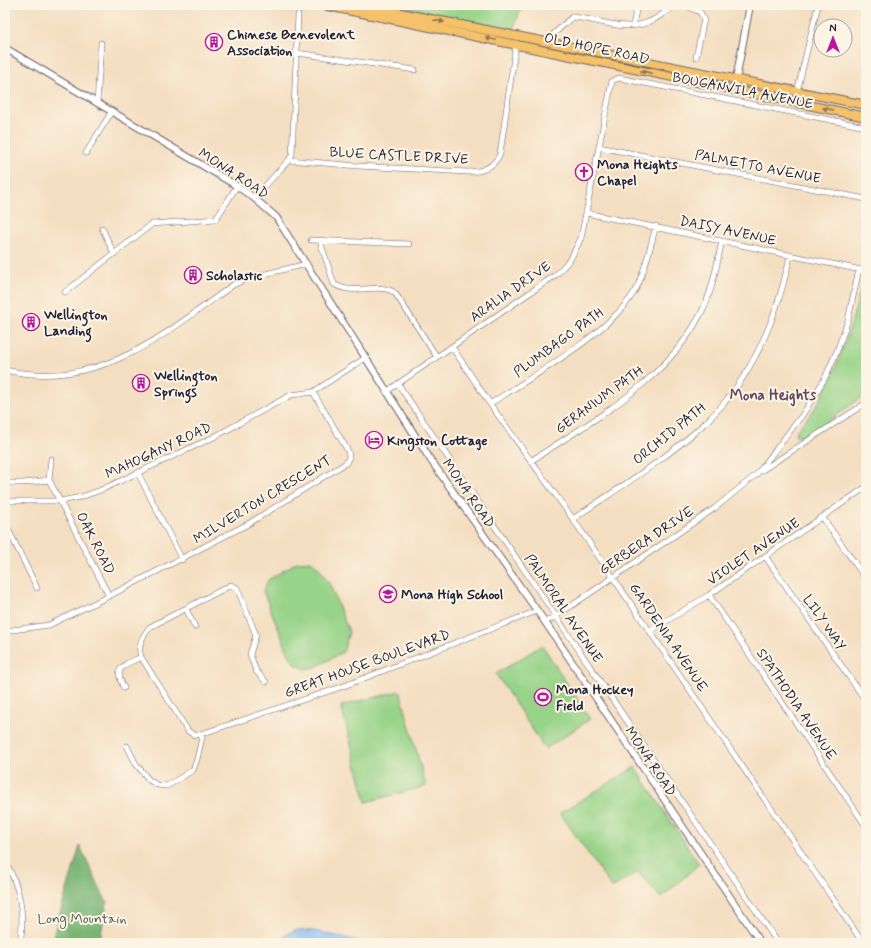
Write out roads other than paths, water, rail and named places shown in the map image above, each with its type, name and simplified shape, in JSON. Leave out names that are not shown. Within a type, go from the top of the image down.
[{"type":"main road","name":"OLD HOPE ROAD","points":[[323,5],[517,40],[545,42],[866,106]]},
{"type":"main road","name":"OLD HOPE ROAD","points":[[360,5],[734,90],[866,117]]},
{"type":"street","points":[[633,26],[637,5]]},
{"type":"street","points":[[545,42],[572,17],[621,27],[633,26],[653,20],[677,5]]},
{"type":"street","points":[[684,5],[700,12],[704,19],[696,57]]},
{"type":"street","points":[[734,90],[750,5]]},
{"type":"street","points":[[797,92],[818,5]]},
{"type":"street","points":[[254,198],[290,160],[292,149],[298,15]]},
{"type":"street","name":"BLUE CASTLE DRIVE","points":[[290,160],[358,166],[467,172],[475,172],[488,168],[497,160],[500,154],[517,40]]},
{"type":"street","points":[[97,103],[101,44]]},
{"type":"street","name":"MONA ROAD","points":[[5,48],[237,186],[276,217],[430,459],[545,622],[761,943]]},
{"type":"street","points":[[297,53],[415,70]]},
{"type":"street","name":"BOUGANVILA AVENUE","points":[[615,78],[866,127]]},
{"type":"street","name":"ARALIA DRIVE","points":[[386,392],[557,274],[576,250],[586,213],[612,81],[615,78]]},
{"type":"street","points":[[86,153],[112,112]]},
{"type":"street","name":"PALMETTO AVENUE","points":[[599,147],[866,200]]},
{"type":"street","points":[[65,292],[157,222],[212,221],[216,219],[237,186]]},
{"type":"street","name":"DAISY AVENUE","points":[[586,213],[656,226],[790,256],[866,271]]},
{"type":"street","name":"PLUMBAGO PATH","points":[[490,404],[584,342],[614,317],[636,288],[645,269],[656,226]]},
{"type":"street","points":[[102,228],[114,254]]},
{"type":"street","points":[[311,240],[409,244]]},
{"type":"street","points":[[320,241],[334,284],[338,287],[358,291],[385,289],[392,290],[437,357]]},
{"type":"street","name":"GERANIUM PATH","points":[[531,461],[631,393],[656,373],[678,348],[697,321],[705,304],[714,279],[722,241]]},
{"type":"street","name":"ORCHID PATH","points":[[573,519],[675,448],[705,424],[732,394],[757,355],[771,325],[783,290],[790,256]]},
{"type":"street","points":[[5,370],[16,373],[58,373],[79,371],[106,364],[128,356],[156,341],[233,285],[248,278],[307,264]]},
{"type":"street","name":"GERBERA DRIVE","points":[[757,474],[803,414],[825,378],[848,320],[859,269]]},
{"type":"street","name":"GARDENIA AVENUE","points":[[452,347],[490,404],[613,576],[863,943]]},
{"type":"street","points":[[313,392],[365,358]]},
{"type":"street","name":"PALMORAL AVENUE","points":[[398,384],[778,943]]},
{"type":"street","name":"MAHOGANY ROAD","points":[[5,501],[61,501],[81,498],[214,438],[291,395],[313,392]]},
{"type":"street","name":"MILVERTON CRESCENT","points":[[5,631],[49,625],[110,596],[182,560],[248,524],[346,463],[349,457],[348,451],[313,392]]},
{"type":"street","name":"GERBERA DRIVE","points":[[545,622],[555,617],[613,576],[715,508],[757,474],[866,403]]},
{"type":"street","points":[[5,483],[23,484],[49,480],[50,459]]},
{"type":"street","points":[[138,473],[182,560]]},
{"type":"street","name":"OAK ROAD","points":[[49,480],[110,596]]},
{"type":"street","name":"VIOLET AVENUE","points":[[650,631],[709,595],[866,487]]},
{"type":"street","points":[[823,518],[866,579]]},
{"type":"street","points":[[5,523],[37,588]]},
{"type":"street","name":"LILY WAY","points":[[765,556],[866,701]]},
{"type":"street","name":"GREAT HOUSE BOULEVARD","points":[[141,657],[140,648],[145,634],[150,627],[232,585],[237,588],[256,635],[250,654],[256,671],[266,682]]},
{"type":"street","name":"SPATHODIA AVENUE","points":[[709,595],[866,826]]},
{"type":"street","points":[[186,609],[195,627]]},
{"type":"street","name":"GREAT HOUSE BOULEVARD","points":[[203,733],[344,686],[537,612]]},
{"type":"street","points":[[124,688],[118,672],[127,664],[141,657],[188,731],[194,735],[203,733],[198,759],[193,770],[167,786],[157,785],[149,780],[136,764],[127,746]]},
{"type":"street","points":[[5,862],[14,880],[18,897],[22,932],[20,943]]},
{"type":"water","points":[[295,930],[315,931],[367,943],[272,943]]},
{"type":"place","name":"Chinese Benevolent Association","points":[[214,42]]},
{"type":"place","name":"Mona Heights Chapel","points":[[584,172]]},
{"type":"place","name":"Scholastic","points":[[193,275]]},
{"type":"place","name":"Wellington Landing","points":[[31,322]]},
{"type":"place","name":"Wellington Springs","points":[[141,383]]},
{"type":"place","name":"Kingston Cottage","points":[[374,440]]},
{"type":"place","name":"Mona High School","points":[[388,594]]},
{"type":"place","name":"Mona Hockey Field","points":[[543,697]]},
{"type":"district","name":"Mona Heights","points":[[773,395]]},
{"type":"park label","name":"Long Mountain","points":[[82,918]]}]
